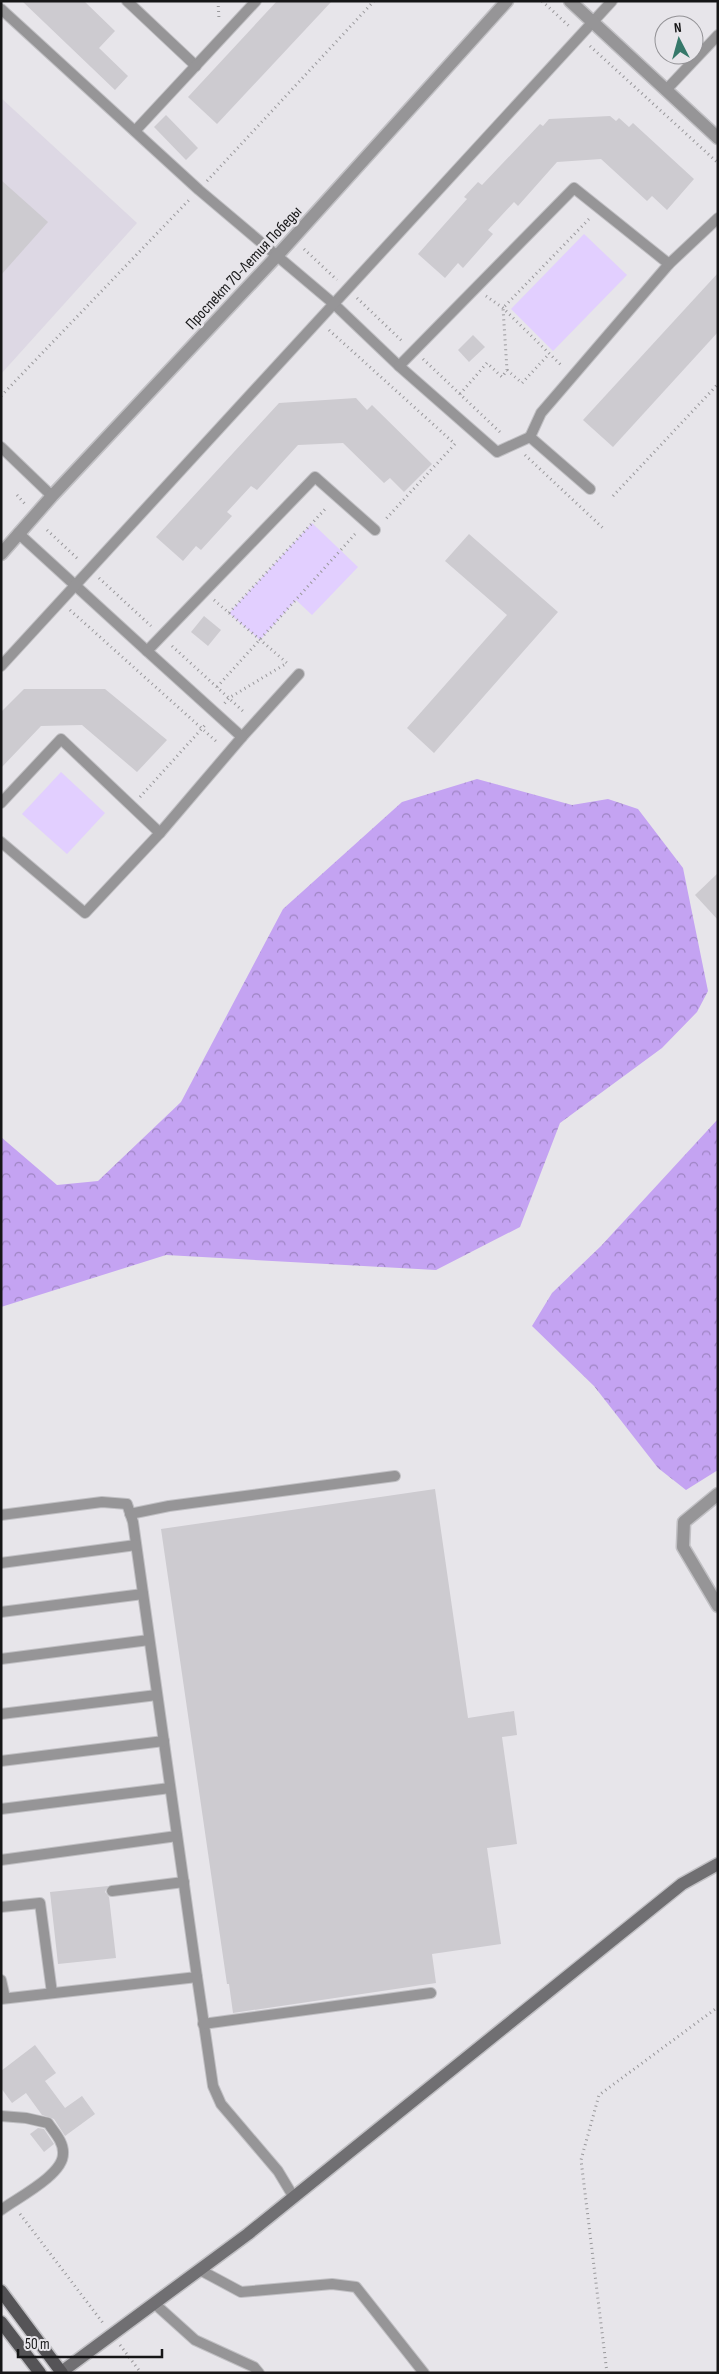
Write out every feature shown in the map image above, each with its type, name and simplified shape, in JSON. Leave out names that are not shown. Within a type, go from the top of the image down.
[{"type":"main road","points":[[1,2291],[61,2373]]},
{"type":"main road","points":[[1,2322],[40,2373]]},
{"type":"street","name":"Проспект 70-Летия Победы","points":[[1,554],[52,496],[276,256],[507,1]]},
{"type":"street","points":[[570,1],[718,138]]},
{"type":"street","points":[[718,1494],[684,1522],[683,1547],[718,1606]]},
{"type":"street","points":[[61,2373],[248,2234],[682,1884],[718,1864]]},
{"type":"lane","points":[[127,1],[196,66]]},
{"type":"lane","points":[[135,131],[256,1]]},
{"type":"lane","points":[[1,666],[612,1]]},
{"type":"lane","points":[[1,9],[199,190],[334,304],[399,366],[497,452],[530,437],[541,413],[669,264],[718,218]]},
{"type":"lane","points":[[666,90],[718,35]]},
{"type":"lane","points":[[399,366],[574,188],[669,264]]},
{"type":"lane","points":[[530,437],[590,489]]},
{"type":"lane","points":[[1,447],[52,496]]},
{"type":"lane","points":[[147,651],[315,477],[375,530]]},
{"type":"lane","points":[[18,533],[242,736]]},
{"type":"lane","points":[[1,842],[85,913],[160,833],[242,736],[299,674]]},
{"type":"lane","points":[[1,803],[61,738],[160,833]]},
{"type":"lane","points":[[130,1514],[169,1506],[396,1476]]},
{"type":"lane","points":[[1,1516],[102,1502],[128,1504],[136,1545],[213,2086],[221,2104],[278,2171],[293,2196]]},
{"type":"lane","points":[[1,1563],[136,1545]]},
{"type":"lane","points":[[1,1612],[143,1594]]},
{"type":"lane","points":[[1,1659],[149,1640]]},
{"type":"lane","points":[[1,1714],[157,1695]]},
{"type":"lane","points":[[1,1761],[164,1741]]},
{"type":"lane","points":[[1,1809],[170,1788]]},
{"type":"lane","points":[[1,1860],[177,1836]]},
{"type":"lane","points":[[112,1891],[184,1882]]},
{"type":"lane","points":[[1,1908],[40,1903],[52,1993]]},
{"type":"lane","points":[[1,1980],[3,1998],[197,1977]]},
{"type":"lane","points":[[203,2024],[431,1993]]},
{"type":"lane","points":[[1,2116],[26,2118],[48,2123],[61,2142],[64,2155],[58,2168],[44,2181],[1,2210]]},
{"type":"lane","points":[[200,2270],[241,2292],[332,2284],[356,2287],[424,2373]]},
{"type":"lane","points":[[155,2304],[195,2340],[254,2367],[259,2373]]},
{"type":"path","points":[[1,396],[199,190],[374,1]]},
{"type":"path","points":[[542,1],[718,163]]},
{"type":"path","points":[[460,394],[487,363],[502,377],[507,370],[503,308],[600,208]]},
{"type":"path","points":[[292,238],[604,529]]},
{"type":"path","points":[[475,289],[503,308],[572,377]]},
{"type":"path","points":[[320,321],[454,444],[375,530]]},
{"type":"path","points":[[507,370],[522,384],[549,354]]},
{"type":"path","points":[[613,496],[718,384]]},
{"type":"path","points":[[17,495],[25,504]]},
{"type":"path","points":[[260,640],[229,613],[337,496]]},
{"type":"path","points":[[217,687],[366,522]]},
{"type":"path","points":[[61,601],[229,752]]},
{"type":"path","points":[[607,2373],[581,2160],[599,2095],[718,2007]]},
{"type":"path","points":[[12,2202],[141,2373]]},
{"type":"shaded area","points":[[1,98],[137,223],[1,374]]},
{"type":"shaded area","points":[[584,234],[627,275],[553,351],[511,309]]},
{"type":"shaded area","points":[[312,523],[358,567],[312,615],[296,600],[260,640],[229,613]]},
{"type":"shaded area","points":[[61,772],[105,813],[67,854],[22,814]]},
{"type":"green space","points":[[477,779],[572,805],[608,799],[638,809],[683,868],[708,991],[697,1012],[662,1048],[560,1123],[520,1227],[436,1270],[166,1255],[1,1307],[1,1137],[57,1185],[98,1181],[181,1102],[283,909],[402,802]]},
{"type":"green space","points":[[718,1119],[718,1470],[686,1490],[658,1468],[594,1386],[532,1326],[552,1293],[601,1246]]},
{"type":"building","points":[[22,1],[84,1],[115,31],[99,48],[128,76],[115,90]]},
{"type":"building","points":[[277,1],[332,1],[217,124],[188,97]]},
{"type":"building","points":[[166,115],[198,148],[186,160],[154,127]]},
{"type":"building","points":[[610,116],[616,121],[619,118],[629,127],[633,123],[694,179],[667,210],[652,196],[647,201],[601,159],[557,162],[518,206],[514,202],[488,230],[493,234],[463,268],[458,263],[445,278],[418,254],[467,199],[464,197],[478,182],[482,185],[540,124],[543,126],[549,119]]},
{"type":"building","points":[[1,180],[48,222],[1,275]]},
{"type":"building","points":[[718,273],[718,332],[613,447],[583,420]]},
{"type":"building","points":[[473,335],[485,347],[469,362],[458,350]]},
{"type":"building","points":[[356,398],[367,410],[372,405],[432,464],[404,492],[390,478],[384,483],[343,443],[298,445],[257,490],[251,486],[227,512],[232,516],[201,550],[196,546],[183,561],[156,537],[279,403]]},
{"type":"building","points":[[469,534],[558,612],[434,753],[407,728],[507,615],[445,561]]},
{"type":"building","points":[[204,616],[221,630],[208,646],[191,632]]},
{"type":"building","points":[[24,689],[105,689],[167,740],[137,772],[82,725],[41,726],[1,768],[1,712]]},
{"type":"building","points":[[718,873],[718,920],[695,895]]},
{"type":"building","points":[[435,1489],[468,1718],[514,1711],[517,1735],[502,1737],[517,1844],[487,1848],[501,1944],[432,1954],[436,1983],[233,2013],[229,1984],[227,1984],[161,1529]]},
{"type":"building","points":[[108,1886],[105,1892],[109,1897],[116,1958],[58,1964],[50,1892]]},
{"type":"building","points":[[35,2045],[56,2073],[45,2081],[65,2108],[82,2096],[95,2114],[65,2136],[54,2119],[42,2115],[26,2093],[12,2103],[1,2088],[1,2071]]},
{"type":"building","points":[[38,2128],[44,2129],[54,2144],[44,2152],[30,2134]]}]
